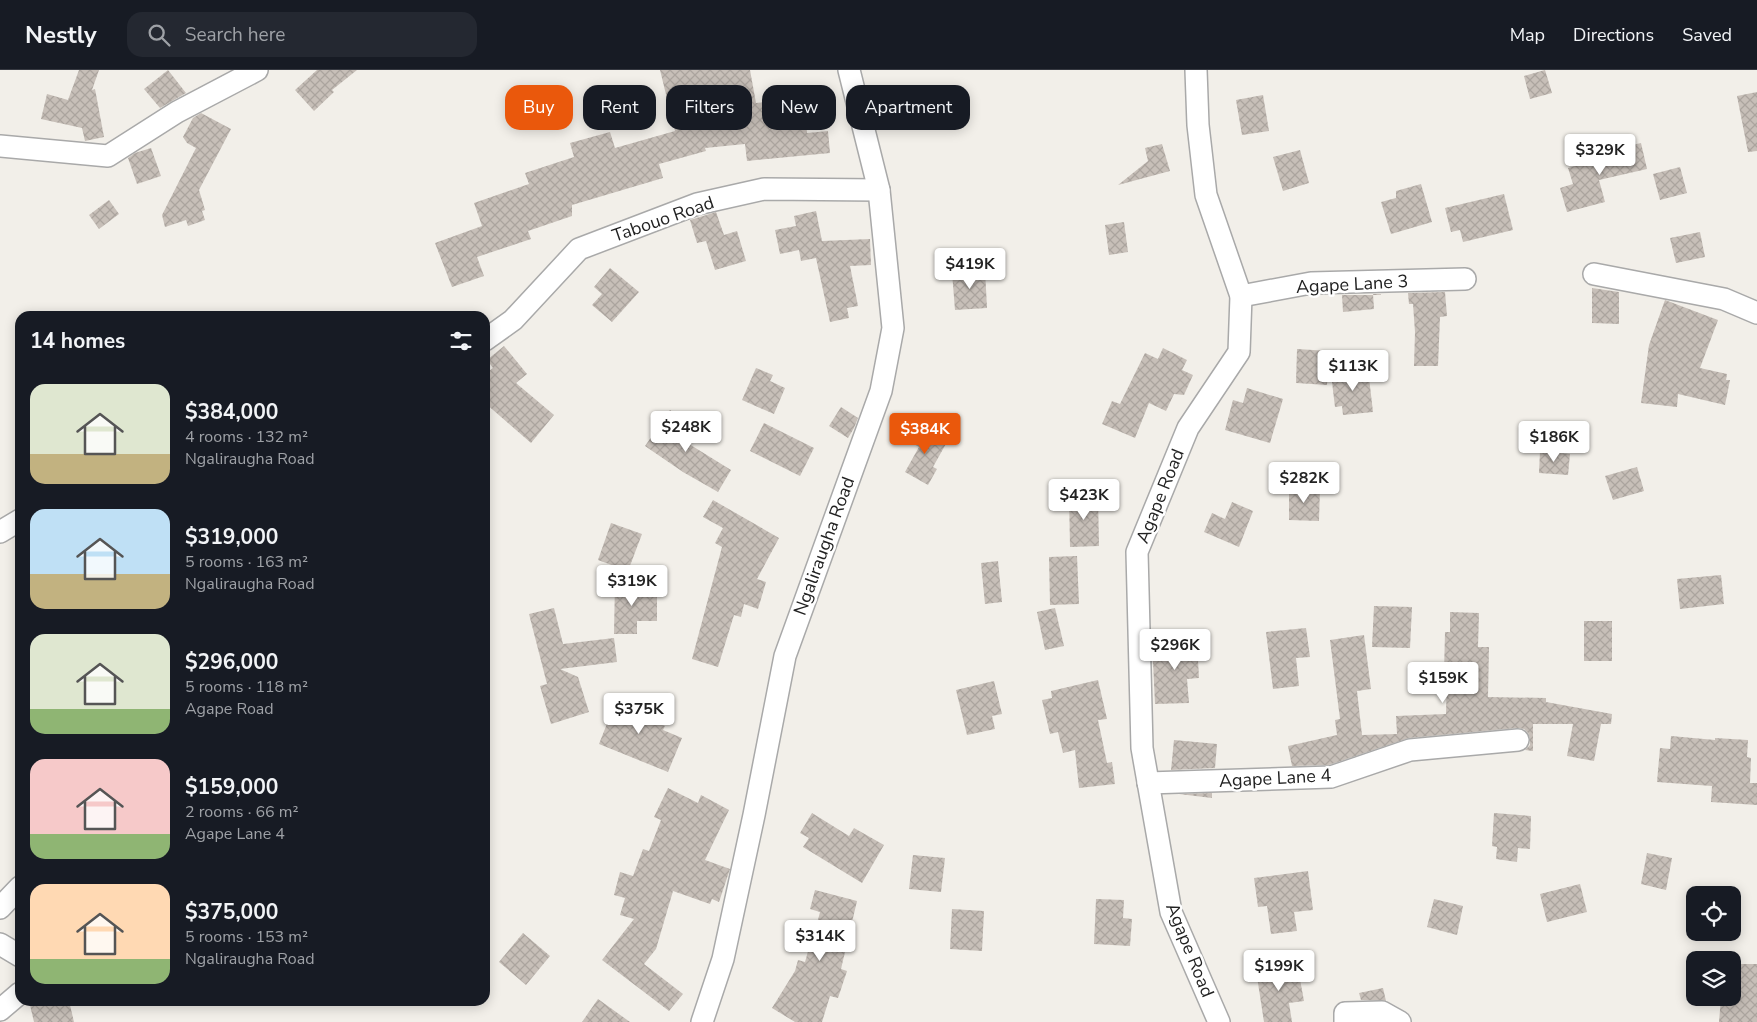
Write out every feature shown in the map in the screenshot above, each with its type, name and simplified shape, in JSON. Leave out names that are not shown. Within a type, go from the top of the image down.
[{"type":"street","points":[[0,146],[108,156],[177,112],[258,70]]},
{"type":"street","name":"Ngaliraugha Road","points":[[702,1022],[724,959],[784,656],[880,391],[893,328],[879,190],[849,70]]},
{"type":"street","name":"Agape Road","points":[[1196,70],[1198,125],[1206,195],[1241,296],[1239,352],[1188,428],[1137,552],[1142,748],[1148,783],[1171,912],[1219,1022]]},
{"type":"street","name":"Tabouo Road","points":[[490,336],[513,320],[579,249],[588,245],[697,204],[764,189],[879,190]]},
{"type":"street","points":[[1594,274],[1724,299],[1757,313]]},
{"type":"street","name":"Agape Lane 3","points":[[1241,296],[1312,283],[1465,279]]},
{"type":"street","points":[[0,532],[15,523]]},
{"type":"street","name":"Agape Lane 4","points":[[1148,783],[1331,777],[1410,750],[1518,740]]},
{"type":"street","points":[[0,908],[15,892]]},
{"type":"street","points":[[0,944],[15,953]]},
{"type":"street","points":[[0,1010],[15,997]]},
{"type":"street","points":[[1345,1022],[1345,1013],[1382,1012],[1400,1022]]},
{"type":"building","points":[[79,70],[99,70],[92,90],[95,89],[104,137],[85,141],[82,128],[41,119],[47,94],[68,100]]},
{"type":"building","points":[[168,70],[186,93],[160,108],[144,89]]},
{"type":"building","points":[[317,70],[357,70],[332,90],[334,92],[314,111],[295,90]]},
{"type":"building","points":[[660,70],[750,70],[756,103],[762,102],[762,130],[807,130],[807,133],[828,131],[830,153],[747,161],[745,144],[705,148],[706,151],[659,164],[663,178],[572,205],[572,216],[528,231],[531,239],[477,257],[484,276],[452,287],[435,243],[482,226],[474,203],[529,184],[525,173],[574,157],[570,143],[610,132],[615,148],[675,130],[752,130],[752,85],[666,85],[666,94]]},
{"type":"building","points":[[1545,70],[1552,93],[1530,99],[1524,76]]},
{"type":"building","points":[[1757,92],[1757,151],[1748,152],[1737,96]]},
{"type":"building","points":[[1263,95],[1269,131],[1242,135],[1236,100]]},
{"type":"building","points":[[201,113],[231,129],[199,190],[205,210],[202,211],[205,220],[188,226],[186,220],[165,227],[162,215],[196,148],[187,143],[183,137],[193,118]]},
{"type":"building","points":[[1641,143],[1647,169],[1599,180],[1605,202],[1567,212],[1560,188],[1573,184],[1568,168],[1616,155],[1615,149]]},
{"type":"building","points":[[1162,144],[1170,171],[1118,185],[1148,161],[1145,148]]},
{"type":"building","points":[[151,148],[161,176],[137,184],[128,158],[135,153]]},
{"type":"building","points":[[1300,150],[1309,183],[1283,191],[1273,157]]},
{"type":"building","points":[[1680,167],[1687,193],[1660,200],[1653,174]]},
{"type":"building","points":[[1421,184],[1432,222],[1391,234],[1381,202],[1396,198],[1396,191]]},
{"type":"building","points":[[1504,194],[1513,230],[1463,242],[1460,230],[1451,232],[1445,208]]},
{"type":"building","points":[[109,200],[119,214],[99,229],[89,215]]},
{"type":"building","points":[[816,211],[822,241],[870,239],[871,265],[850,266],[858,306],[847,308],[849,318],[830,322],[816,258],[801,261],[799,250],[780,254],[775,230],[796,226],[794,216]]},
{"type":"building","points":[[716,212],[724,235],[737,231],[746,261],[715,270],[706,241],[697,243],[690,220]]},
{"type":"building","points":[[1124,222],[1128,252],[1109,255],[1105,225]]},
{"type":"building","points":[[1700,232],[1705,257],[1676,263],[1670,238]]},
{"type":"building","points":[[610,268],[639,292],[612,322],[592,305],[602,294],[594,287]]},
{"type":"building","points":[[985,270],[987,308],[955,310],[952,272]]},
{"type":"building","points":[[1592,288],[1619,292],[1619,324],[1592,323]]},
{"type":"building","points":[[1445,292],[1447,316],[1440,317],[1438,366],[1414,366],[1415,332],[1413,304],[1409,304],[1408,293]]},
{"type":"building","points":[[1373,294],[1374,309],[1343,312],[1342,295]]},
{"type":"building","points":[[1665,300],[1718,320],[1700,368],[1727,374],[1726,380],[1730,380],[1725,405],[1678,394],[1677,407],[1641,403],[1649,345]]},
{"type":"building","points":[[504,346],[527,374],[516,383],[554,415],[531,443],[490,407],[490,370],[493,368],[490,364],[490,358]]},
{"type":"building","points":[[1163,348],[1187,360],[1182,370],[1193,375],[1184,395],[1174,394],[1166,411],[1149,403],[1135,438],[1102,424],[1112,401],[1120,404],[1145,353],[1158,359]]},
{"type":"building","points":[[1297,349],[1329,351],[1327,385],[1296,383]]},
{"type":"building","points":[[756,368],[773,375],[770,381],[785,388],[774,414],[742,400]]},
{"type":"building","points":[[1368,369],[1373,412],[1343,415],[1342,406],[1335,407],[1331,374]]},
{"type":"building","points":[[1247,388],[1283,399],[1270,443],[1225,430],[1233,400],[1243,403]]},
{"type":"building","points":[[841,407],[858,418],[848,438],[829,426]]},
{"type":"building","points":[[670,410],[690,425],[681,439],[731,470],[718,492],[683,472],[645,446]]},
{"type":"building","points":[[764,423],[814,448],[800,476],[750,451]]},
{"type":"building","points":[[920,426],[947,442],[933,467],[937,469],[928,485],[905,472],[919,447],[911,442]]},
{"type":"building","points":[[1540,451],[1570,454],[1568,475],[1539,473]]},
{"type":"building","points":[[1637,467],[1644,491],[1613,500],[1605,476]]},
{"type":"building","points":[[1289,488],[1320,488],[1319,521],[1289,520]]},
{"type":"building","points":[[1069,495],[1098,495],[1099,546],[1070,547]]},
{"type":"building","points":[[713,500],[779,538],[757,579],[766,582],[758,609],[744,604],[741,617],[734,615],[718,667],[692,659],[722,547],[715,543],[723,528],[703,517]]},
{"type":"building","points":[[1232,502],[1253,511],[1239,547],[1204,532],[1212,513],[1225,519]]},
{"type":"building","points":[[611,523],[642,534],[628,571],[598,560]]},
{"type":"building","points":[[1077,556],[1079,604],[1050,605],[1049,557]]},
{"type":"building","points":[[998,561],[1002,602],[985,604],[981,563]]},
{"type":"building","points":[[1721,575],[1724,604],[1680,609],[1677,579]]},
{"type":"building","points":[[615,581],[642,582],[642,597],[657,597],[657,621],[637,621],[637,634],[614,634]]},
{"type":"building","points":[[1374,606],[1412,607],[1410,648],[1372,647]]},
{"type":"building","points":[[554,608],[563,644],[614,638],[617,662],[560,669],[578,677],[589,712],[551,724],[540,686],[547,684],[529,614]]},
{"type":"building","points":[[1055,608],[1064,646],[1045,650],[1037,612]]},
{"type":"building","points":[[1450,612],[1479,613],[1478,647],[1489,647],[1488,697],[1546,698],[1546,702],[1612,714],[1611,724],[1601,724],[1594,761],[1567,756],[1573,724],[1533,724],[1533,751],[1525,750],[1530,745],[1528,733],[1524,729],[1517,728],[1409,738],[1329,765],[1292,766],[1288,746],[1337,735],[1335,720],[1340,719],[1330,640],[1364,635],[1371,689],[1357,691],[1362,735],[1397,734],[1396,716],[1446,714],[1445,632],[1450,632]]},
{"type":"building","points":[[1584,621],[1612,621],[1612,661],[1584,661]]},
{"type":"building","points":[[1306,628],[1310,657],[1296,658],[1299,686],[1273,689],[1266,632]]},
{"type":"building","points":[[1197,641],[1199,678],[1187,679],[1189,703],[1155,704],[1153,661],[1157,660],[1156,643]]},
{"type":"building","points":[[1098,680],[1107,719],[1098,720],[1107,763],[1112,762],[1115,784],[1079,788],[1075,750],[1063,753],[1058,732],[1050,734],[1042,700],[1052,698],[1051,691]]},
{"type":"building","points":[[994,681],[1002,714],[992,716],[995,729],[967,735],[956,690]]},
{"type":"building","points":[[619,693],[649,706],[644,718],[665,726],[663,730],[682,738],[668,772],[599,744]]},
{"type":"building","points":[[1671,736],[1715,740],[1715,738],[1748,740],[1747,757],[1751,758],[1750,783],[1757,783],[1757,805],[1711,802],[1712,786],[1657,782],[1660,748],[1670,749]]},
{"type":"building","points":[[1174,740],[1217,744],[1215,768],[1171,770]]},
{"type":"building","points":[[668,788],[698,803],[701,795],[729,810],[705,860],[730,869],[719,902],[712,899],[710,904],[673,891],[656,949],[644,964],[683,994],[669,1011],[602,960],[634,919],[620,915],[625,898],[614,895],[620,872],[633,876],[643,849],[649,851],[661,820],[654,817]]},
{"type":"building","points":[[1212,793],[1212,798],[1179,794]]},
{"type":"building","points":[[812,813],[849,836],[854,828],[884,845],[862,883],[803,847],[809,838],[800,833]]},
{"type":"building","points":[[1494,813],[1531,816],[1530,849],[1518,848],[1517,862],[1496,859],[1497,847],[1492,846]]},
{"type":"building","points":[[1647,853],[1672,858],[1666,890],[1641,884]]},
{"type":"building","points":[[913,855],[945,858],[941,892],[909,889]]},
{"type":"building","points":[[1308,871],[1313,910],[1294,912],[1297,931],[1271,934],[1267,906],[1258,907],[1254,878]]},
{"type":"building","points":[[1580,884],[1587,912],[1547,922],[1540,894]]},
{"type":"building","points":[[815,890],[857,901],[841,969],[847,971],[838,998],[830,996],[822,1022],[795,1022],[772,1008],[795,971],[798,960],[805,962],[809,948],[811,948],[820,912],[810,909]]},
{"type":"building","points":[[1096,899],[1124,900],[1123,918],[1132,919],[1130,946],[1094,944]]},
{"type":"building","points":[[1434,899],[1463,906],[1457,935],[1427,927]]},
{"type":"building","points":[[952,909],[984,911],[982,951],[950,949]]},
{"type":"building","points":[[523,933],[550,956],[526,985],[499,962]]},
{"type":"building","points":[[1297,963],[1304,1001],[1289,1003],[1292,1022],[1264,1022],[1256,970]]},
{"type":"building","points":[[1741,964],[1757,964],[1757,1022],[1719,1022],[1720,1006],[1741,1006]]},
{"type":"building","points":[[1383,988],[1386,1001],[1361,1000],[1359,993]]},
{"type":"building","points":[[598,999],[630,1022],[582,1022]]},
{"type":"building","points":[[30,1006],[70,1006],[74,1022],[34,1022]]}]
